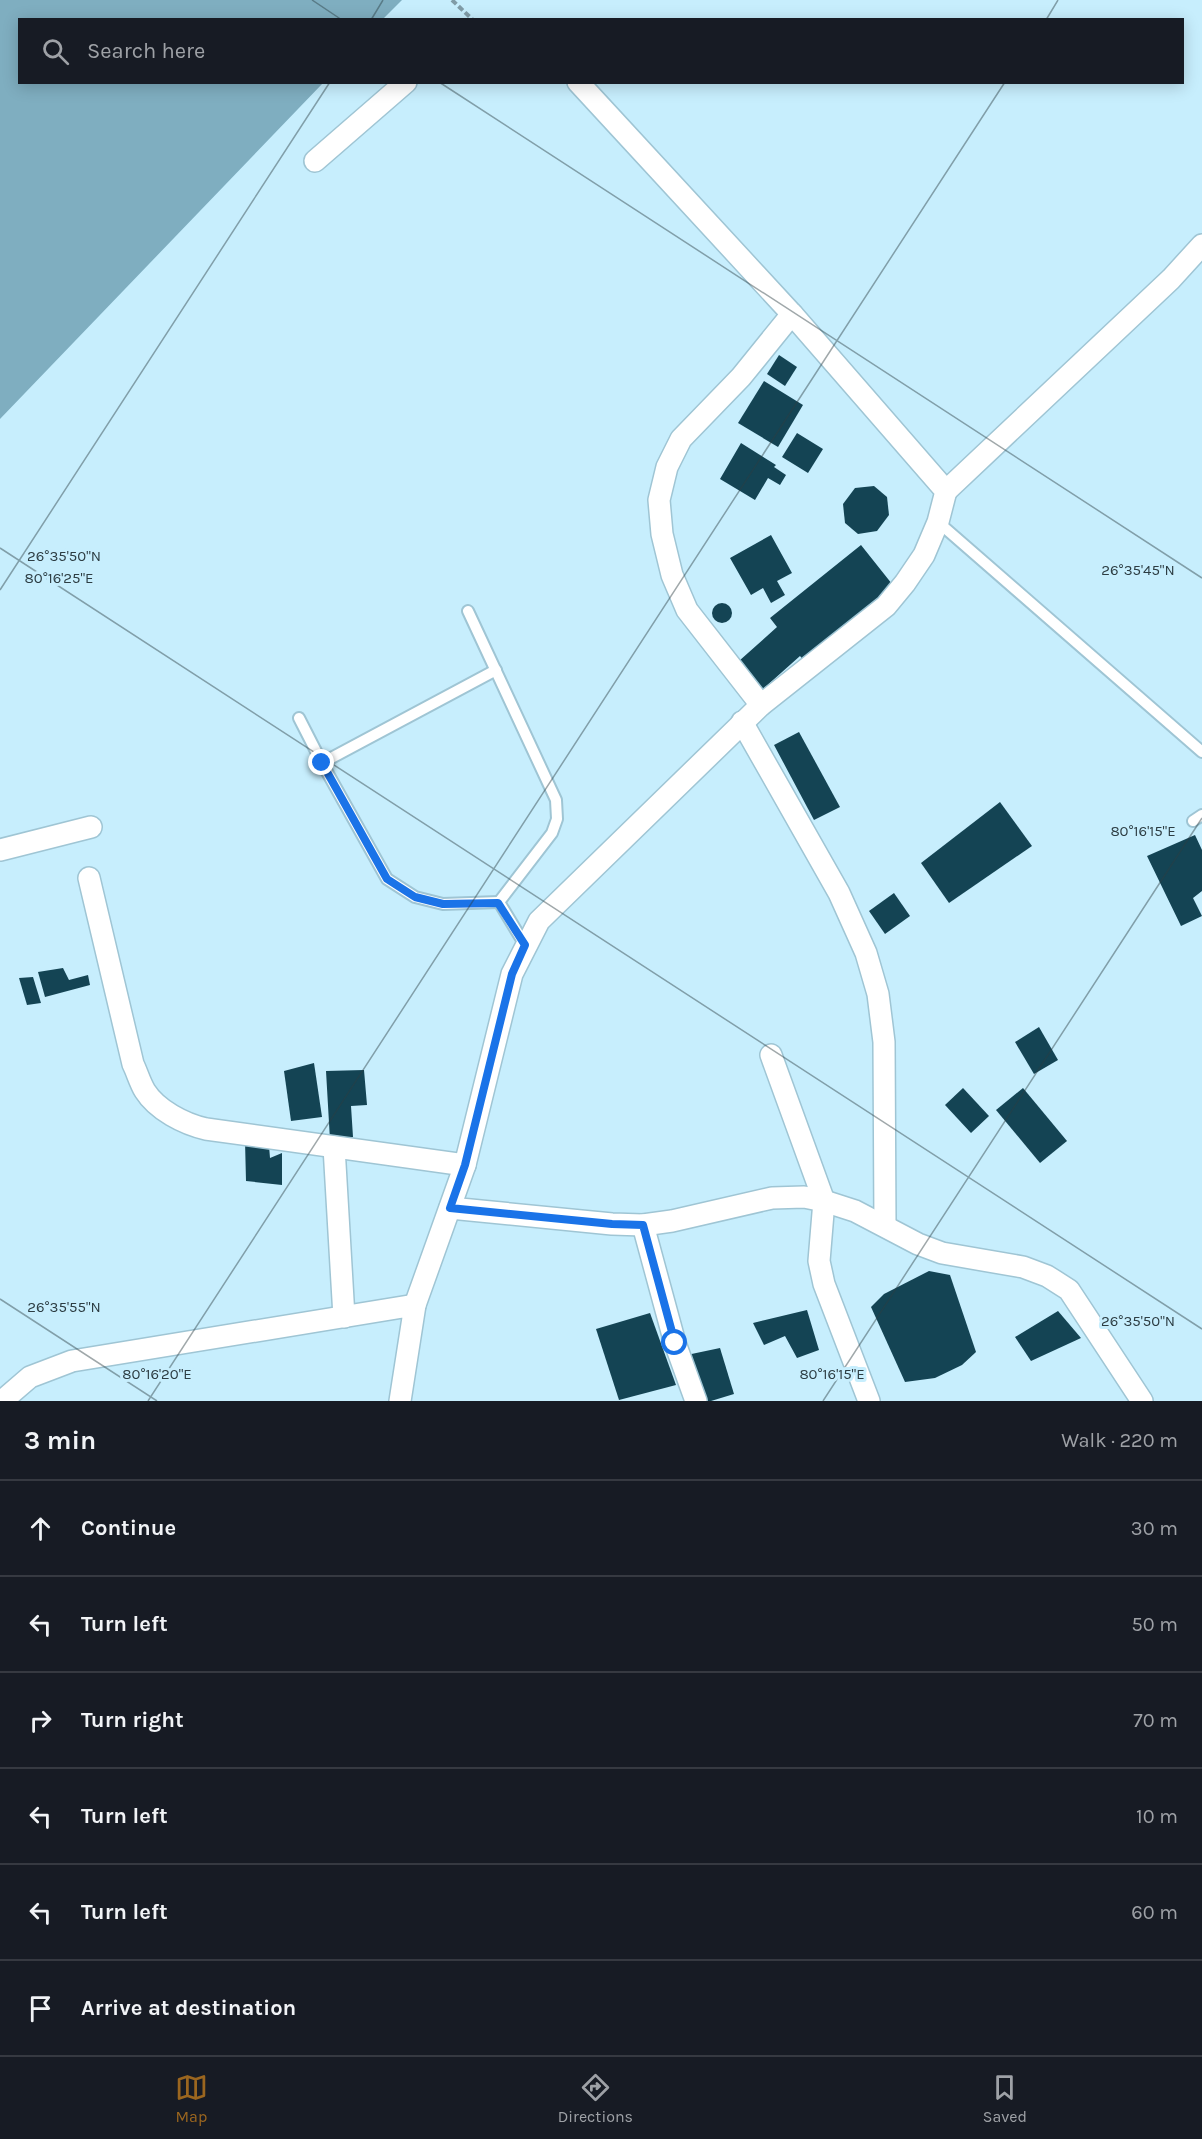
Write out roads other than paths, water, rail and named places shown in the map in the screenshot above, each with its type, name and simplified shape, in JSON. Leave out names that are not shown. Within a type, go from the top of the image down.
[{"type":"street","points":[[315,160],[404,84]]},
{"type":"street","points":[[580,84],[792,314],[946,491]]},
{"type":"street","points":[[400,1401],[415,1305],[465,1165],[512,974],[539,921],[742,722],[886,606],[924,555],[938,522],[946,491],[1171,279],[1202,245]]},
{"type":"street","points":[[761,705],[687,610],[672,575],[662,534],[659,500],[667,467],[681,439],[741,377],[792,314]]},
{"type":"street","points":[[742,722],[839,893],[866,953],[878,994],[884,1042],[885,1226]]},
{"type":"street","points":[[0,850],[91,828]]},
{"type":"street","points":[[89,878],[133,1064],[145,1091],[160,1107],[190,1125],[465,1165]]},
{"type":"street","points":[[771,1055],[824,1201],[819,1261],[824,1284],[868,1401]]},
{"type":"street","points":[[334,1147],[344,1317]]},
{"type":"street","points":[[450,1208],[643,1225],[672,1221],[772,1198],[804,1197],[824,1201],[855,1211],[918,1244],[942,1253],[1023,1267],[1047,1276],[1069,1290],[1142,1401]]},
{"type":"street","points":[[643,1225],[675,1343],[696,1401]]},
{"type":"street","points":[[1,1401],[30,1377],[72,1361],[415,1305]]},
{"type":"lane","points":[[938,522],[1202,752]]},
{"type":"lane","points":[[468,612],[556,800],[557,819],[552,833],[498,903]]},
{"type":"lane","points":[[322,763],[496,670]]},
{"type":"lane","points":[[299,718],[387,879],[415,897],[443,904],[498,903]]},
{"type":"lane","points":[[498,903],[525,945]]},
{"type":"water","points":[[0,0],[402,0],[384,18],[18,18],[18,84],[322,84],[0,419]]}]
